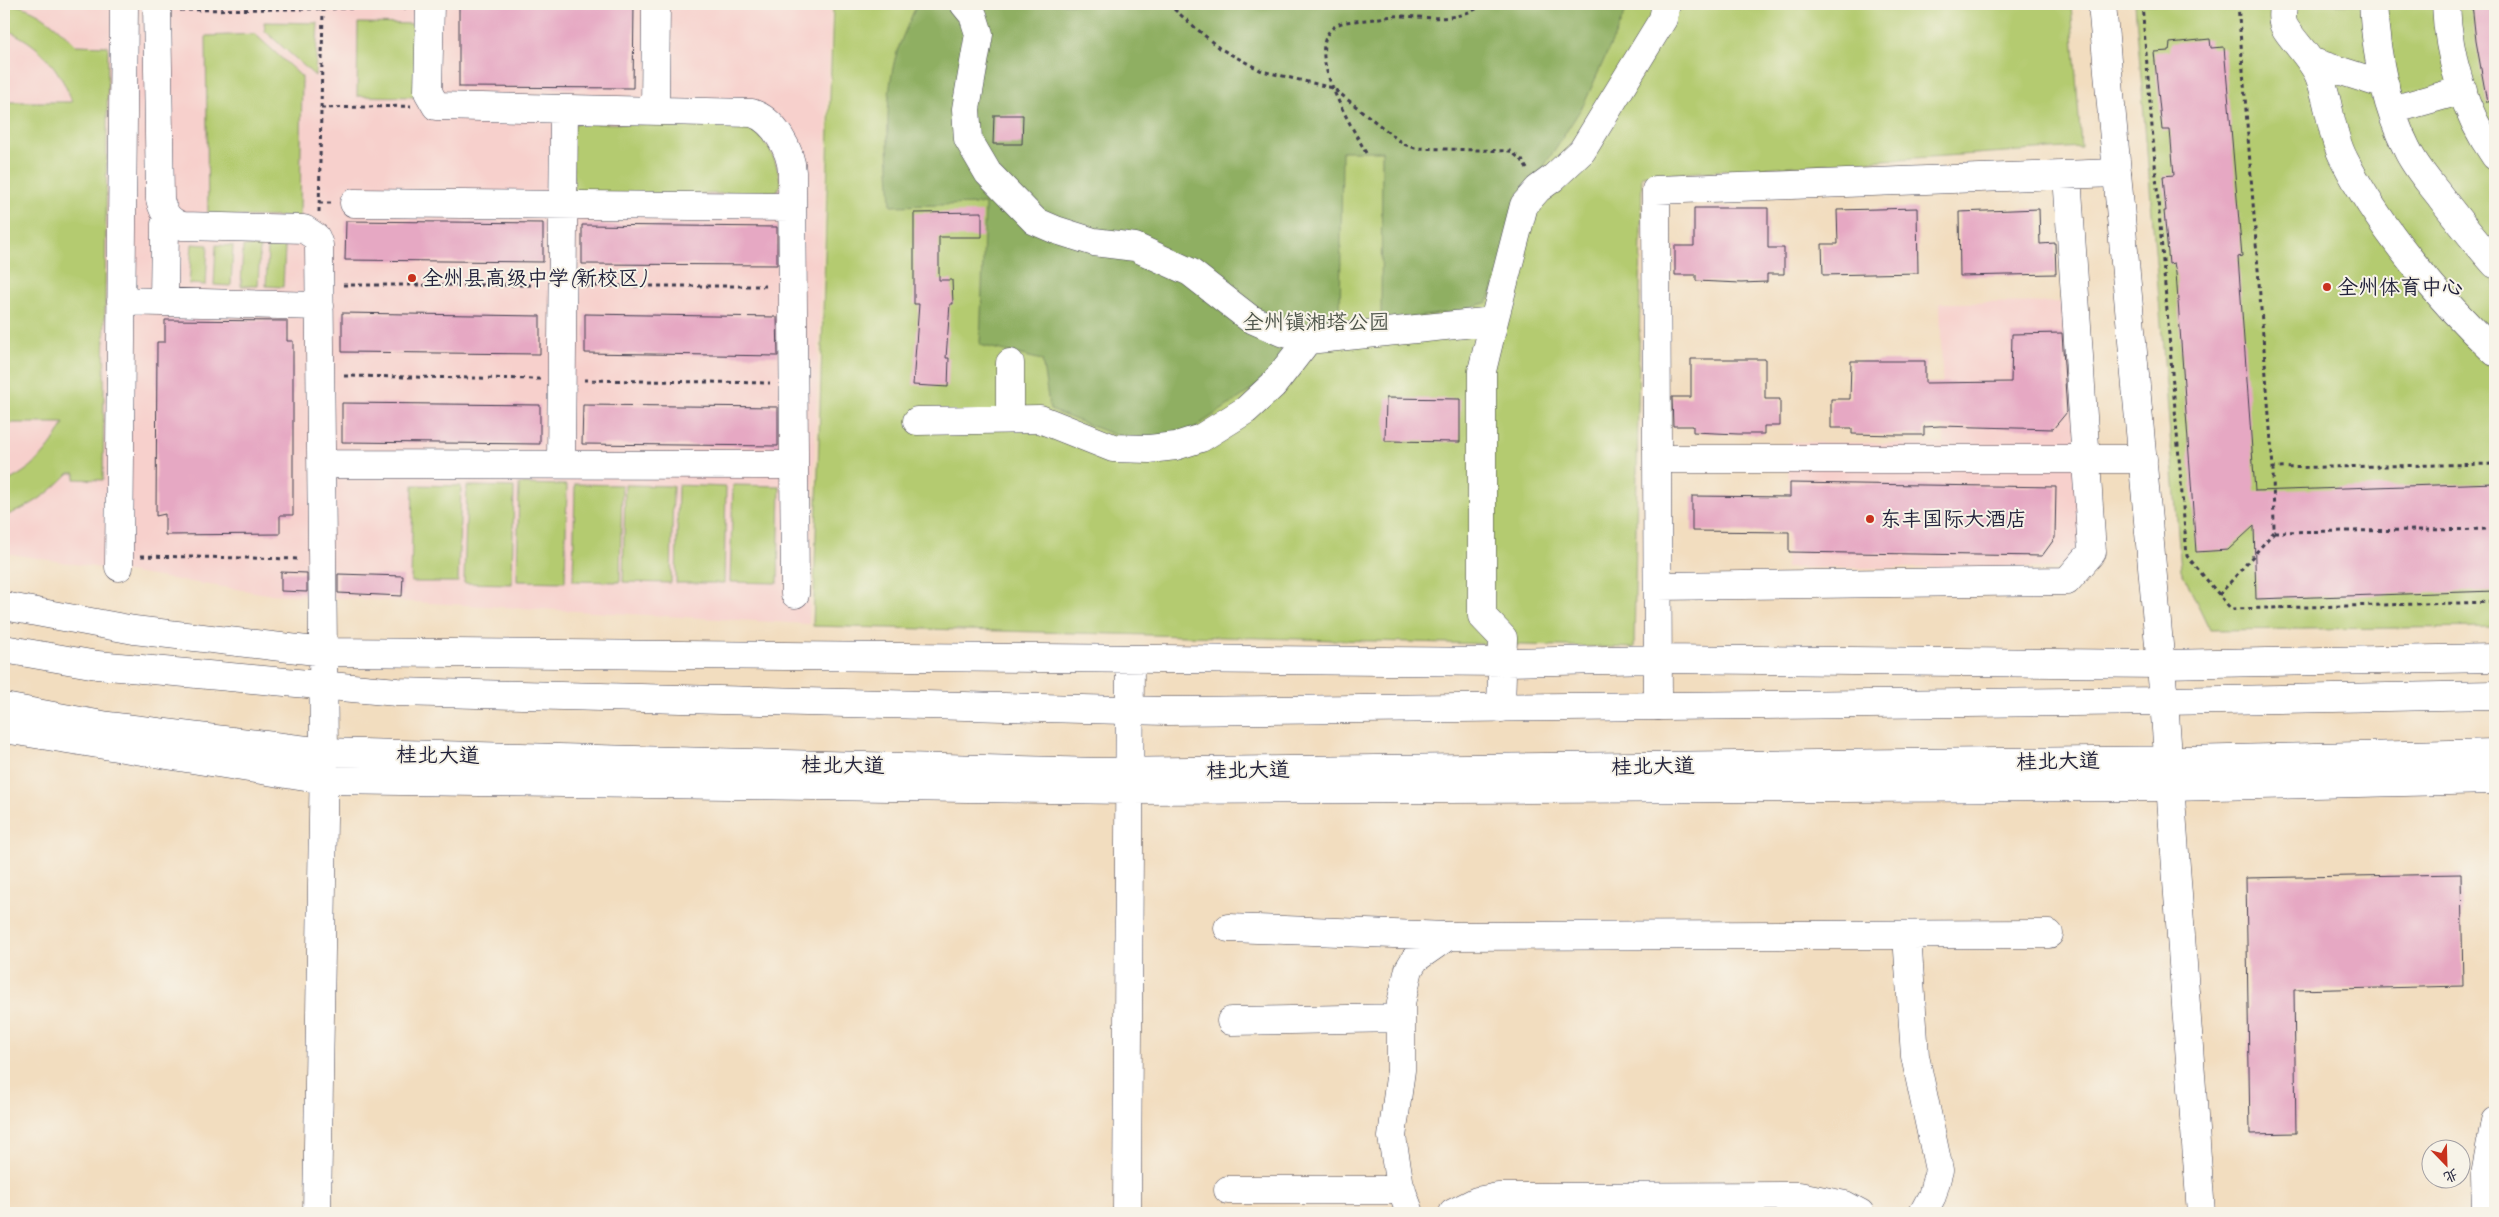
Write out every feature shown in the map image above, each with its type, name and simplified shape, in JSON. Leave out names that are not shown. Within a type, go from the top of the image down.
[{"type":"main road","points":[[119,561],[124,4]]},
{"type":"main road","points":[[655,111],[656,4]]},
{"type":"main road","points":[[964,4],[973,15],[979,34],[966,109],[968,139],[988,173],[1035,221],[1094,242],[1135,247],[1190,272],[1249,318],[1281,332],[1308,340],[1494,321]]},
{"type":"main road","points":[[1501,708],[1503,638],[1482,616],[1482,371],[1524,205],[1538,189],[1582,151],[1663,19],[1666,4]]},
{"type":"main road","points":[[2102,4],[2161,664],[2201,1213]]},
{"type":"main road","points":[[2283,4],[2283,24],[2312,62],[2320,77],[2331,125],[2343,158],[2392,235],[2458,318],[2495,352]]},
{"type":"main road","points":[[2373,4],[2376,42],[2384,84],[2407,150],[2420,170],[2495,264]]},
{"type":"main road","points":[[2446,4],[2454,61],[2470,113],[2495,156]]},
{"type":"main road","points":[[430,6],[428,92],[436,106],[752,113],[762,118],[776,131],[791,161],[795,594]]},
{"type":"main road","points":[[157,7],[160,199],[169,224],[164,302]]},
{"type":"main road","points":[[2312,62],[2384,84]]},
{"type":"main road","points":[[2392,110],[2463,90]]},
{"type":"main road","points":[[560,464],[564,109]]},
{"type":"main road","points":[[1658,706],[1656,190],[2117,173]]},
{"type":"main road","points":[[1658,586],[2066,581],[2092,552],[2067,175]]},
{"type":"main road","points":[[354,203],[792,207]]},
{"type":"main road","points":[[122,224],[304,229],[316,237],[319,245],[324,780],[317,1213]]},
{"type":"main road","points":[[121,301],[320,306]]},
{"type":"main road","points":[[917,421],[1040,419],[1113,448],[1148,449],[1176,446],[1201,438],[1246,410],[1274,385],[1308,340]]},
{"type":"main road","points":[[1010,363],[1010,420]]},
{"type":"main road","points":[[1657,459],[2143,459]]},
{"type":"main road","points":[[322,464],[793,464]]},
{"type":"main road","points":[[4,606],[134,630],[324,652],[1502,662],[1658,659],[2161,664],[2495,658]]},
{"type":"main road","points":[[4,649],[97,665],[397,692],[1129,710],[2164,702],[2495,696]]},
{"type":"main road","points":[[1127,1213],[1130,659]]},
{"type":"main road","name":"桂北大道","points":[[4,707],[108,726],[324,752],[1128,781],[2495,753]]},
{"type":"main road","points":[[4,729],[324,780],[1128,781],[2170,787],[2495,780]]},
{"type":"main road","points":[[1228,928],[1448,936],[2049,934]]},
{"type":"main road","points":[[1908,935],[1915,1056],[1939,1170],[1938,1179],[1923,1213]]},
{"type":"main road","points":[[1228,1190],[1406,1202],[1392,1137],[1401,1070],[1401,1018],[1404,985],[1409,968],[1426,949],[1448,936]]},
{"type":"main road","points":[[1231,1021],[1401,1018]]},
{"type":"main road","points":[[2486,1213],[2485,1175],[2495,1121]]},
{"type":"main road","points":[[1453,1213],[1477,1201],[1498,1197],[1799,1196],[1846,1205],[1860,1213]]},
{"type":"path","points":[[199,4],[199,10]]},
{"type":"path","points":[[1168,4],[1219,48],[1262,71],[1333,88],[1403,144],[1415,148],[1510,151],[1522,160],[1538,189]]},
{"type":"path","points":[[1366,153],[1327,74],[1322,46],[1329,31],[1340,24],[1401,16],[1443,19],[1474,11],[1484,4]]},
{"type":"path","points":[[2142,4],[2187,556],[2231,609],[2495,602]]},
{"type":"path","points":[[2219,595],[2274,532],[2273,468],[2238,4]]},
{"type":"path","points":[[157,7],[199,10],[430,6]]},
{"type":"path","points":[[319,245],[324,8]]},
{"type":"path","points":[[321,108],[436,106]]},
{"type":"path","points":[[2273,468],[2495,464]]},
{"type":"path","points":[[2274,532],[2495,529]]},
{"type":"path","points":[[119,561],[323,560]]},
{"type":"shaded area","name":"全州县高级中学(新校区)","points":[[4,4],[831,4],[809,624],[268,594],[4,553]]},
{"type":"shaded area","points":[[2068,302],[2083,552],[2062,568],[1786,568],[1789,442],[1944,444],[1940,303]]},
{"type":"green space","points":[[4,4],[25,8],[43,17],[76,45],[108,46],[103,480],[75,479],[75,473],[69,473],[39,499],[22,509],[4,516],[4,483],[32,466],[39,459],[53,442],[64,423],[4,423],[4,102],[72,102],[61,78],[46,58],[27,41],[4,29]]},
{"type":"green space","name":"全州镇湘塔公园","points":[[833,4],[2071,4],[2081,147],[1642,176],[1634,648],[813,626]]},
{"type":"green space","points":[[917,4],[1629,4],[1584,104],[1539,174],[1488,302],[1459,311],[1381,322],[1382,151],[1342,151],[1340,327],[1259,385],[1185,434],[1128,440],[1050,410],[1042,360],[980,345],[985,204],[891,206],[888,137],[890,85],[897,52]]},
{"type":"green space","name":"全州体育中心","points":[[2135,4],[2495,4],[2495,627],[2210,630],[2181,570]]},
{"type":"green space","points":[[264,22],[318,23],[315,76],[265,31]]},
{"type":"green space","points":[[358,23],[418,24],[417,97],[357,96]]},
{"type":"green space","points":[[255,34],[302,77],[300,217],[208,216],[206,36]]},
{"type":"green space","points":[[578,123],[748,125],[762,139],[771,152],[777,166],[781,185],[775,193],[574,196],[571,126]]},
{"type":"green space","points":[[192,244],[208,245],[206,285],[189,284]]},
{"type":"green space","points":[[216,245],[233,246],[231,286],[214,285]]},
{"type":"green space","points":[[243,246],[260,247],[258,286],[241,286]]},
{"type":"green space","points":[[268,247],[285,247],[283,287],[266,286]]},
{"type":"green space","points":[[519,484],[567,485],[565,582],[517,581]]},
{"type":"green space","points":[[575,484],[622,485],[620,582],[573,581]]},
{"type":"green space","points":[[413,485],[461,486],[458,582],[411,582]]},
{"type":"green space","points":[[625,485],[673,486],[671,583],[623,582]]},
{"type":"green space","points":[[678,485],[726,487],[724,583],[676,583]]},
{"type":"green space","points":[[733,485],[780,486],[778,583],[730,582]]},
{"type":"green space","points":[[467,486],[514,487],[512,584],[464,583]]},
{"type":"building","points":[[459,4],[634,4],[633,88],[459,87]]},
{"type":"building","points":[[2472,4],[2495,4],[2495,101],[2487,102],[2476,41]]},
{"type":"building","points":[[2210,39],[2211,48],[2224,47],[2242,256],[2238,257],[2255,491],[2495,483],[2495,591],[2256,599],[2254,526],[2228,550],[2196,552],[2176,273],[2174,263],[2169,264],[2164,211],[2166,211],[2163,176],[2174,175],[2170,130],[2162,130],[2154,52],[2169,51],[2170,43]]},
{"type":"building","points":[[994,115],[1023,115],[1022,144],[993,144]]},
{"type":"building","points":[[1694,208],[1768,208],[1768,248],[1784,248],[1784,274],[1767,274],[1767,282],[1741,283],[1696,281],[1696,275],[1675,275],[1675,246],[1694,246]]},
{"type":"building","points":[[1917,208],[1918,273],[1823,275],[1822,244],[1838,244],[1837,210]]},
{"type":"building","points":[[2039,209],[2040,244],[2055,243],[2056,274],[1960,276],[1959,212]]},
{"type":"building","points":[[982,212],[982,237],[939,237],[939,280],[952,280],[953,304],[950,304],[946,358],[949,358],[948,387],[913,385],[919,304],[914,304],[914,213]]},
{"type":"building","points":[[346,221],[543,223],[543,262],[345,260]]},
{"type":"building","points":[[582,225],[777,227],[777,265],[582,264]]},
{"type":"building","points":[[342,313],[540,316],[540,354],[342,352]]},
{"type":"building","points":[[585,314],[777,317],[778,356],[585,353]]},
{"type":"building","points":[[165,320],[287,321],[287,341],[293,341],[293,515],[280,515],[280,534],[165,535],[165,514],[156,516],[157,342],[165,342]]},
{"type":"building","points":[[2062,333],[2067,412],[2053,429],[1940,426],[1924,427],[1924,435],[1898,435],[1852,434],[1852,428],[1831,428],[1831,399],[1850,399],[1851,361],[1925,361],[1925,383],[2011,382],[2012,334]]},
{"type":"building","points":[[1691,359],[1765,359],[1765,399],[1780,399],[1780,426],[1764,426],[1764,434],[1738,434],[1693,432],[1693,426],[1673,426],[1672,397],[1691,397]]},
{"type":"building","points":[[1386,398],[1460,399],[1460,442],[1385,441]]},
{"type":"building","points":[[342,403],[540,405],[540,444],[342,442]]},
{"type":"building","points":[[583,405],[778,407],[778,446],[582,444]]},
{"type":"building","points":[[1790,483],[2056,487],[2055,538],[2042,556],[1789,552],[1789,532],[1692,531],[1692,496],[1790,497]]},
{"type":"building","points":[[281,572],[307,573],[307,592],[281,591]]},
{"type":"building","points":[[338,574],[403,576],[402,596],[338,593]]},
{"type":"building","points":[[2461,874],[2463,986],[2294,990],[2296,1133],[2250,1134],[2246,878]]},
{"type":"place","name":"全州县高级中学(新校区)","points":[[412,278]]},
{"type":"place","name":"全州体育中心","points":[[2327,287]]},
{"type":"place","name":"东丰国际大酒店","points":[[1870,519]]}]
